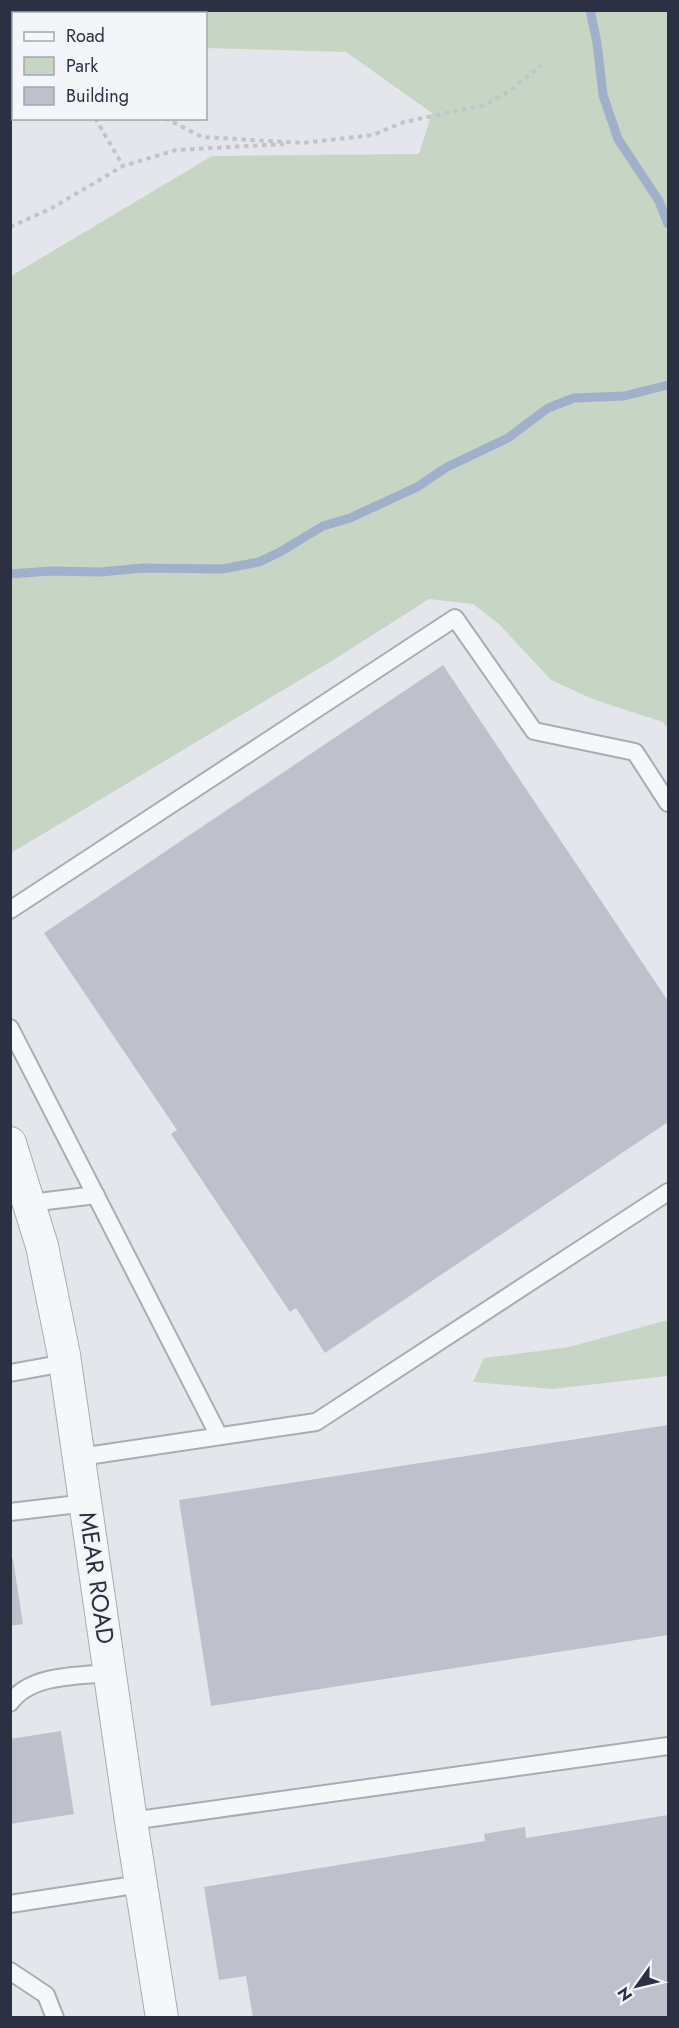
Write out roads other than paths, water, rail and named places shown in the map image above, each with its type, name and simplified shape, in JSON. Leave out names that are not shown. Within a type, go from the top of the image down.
[{"type":"street","name":"MEAR ROAD","points":[[10,1143],[30,1203],[52,1290],[65,1364],[162,2018]]},
{"type":"lane","points":[[10,910],[455,618],[534,731],[635,752],[669,802]]},
{"type":"lane","points":[[10,1028],[219,1436]]},
{"type":"lane","points":[[80,1456],[316,1422],[669,1192]]},
{"type":"lane","points":[[30,1203],[96,1195]]},
{"type":"lane","points":[[10,1373],[65,1364]]},
{"type":"lane","points":[[10,1512],[87,1503]]},
{"type":"lane","points":[[10,1703],[18,1692],[38,1683],[110,1673]]},
{"type":"lane","points":[[131,1821],[669,1746]]},
{"type":"lane","points":[[10,1904],[141,1884]]},
{"type":"lane","points":[[10,1971],[46,1995],[55,2018]]},
{"type":"waterway","points":[[590,10],[597,43],[603,95],[618,139],[659,201],[668,224]]},
{"type":"waterway","points":[[10,574],[51,571],[101,572],[142,568],[222,569],[259,562],[323,526],[350,518],[417,487],[447,467],[508,438],[548,408],[574,398],[624,396],[668,385]]}]
